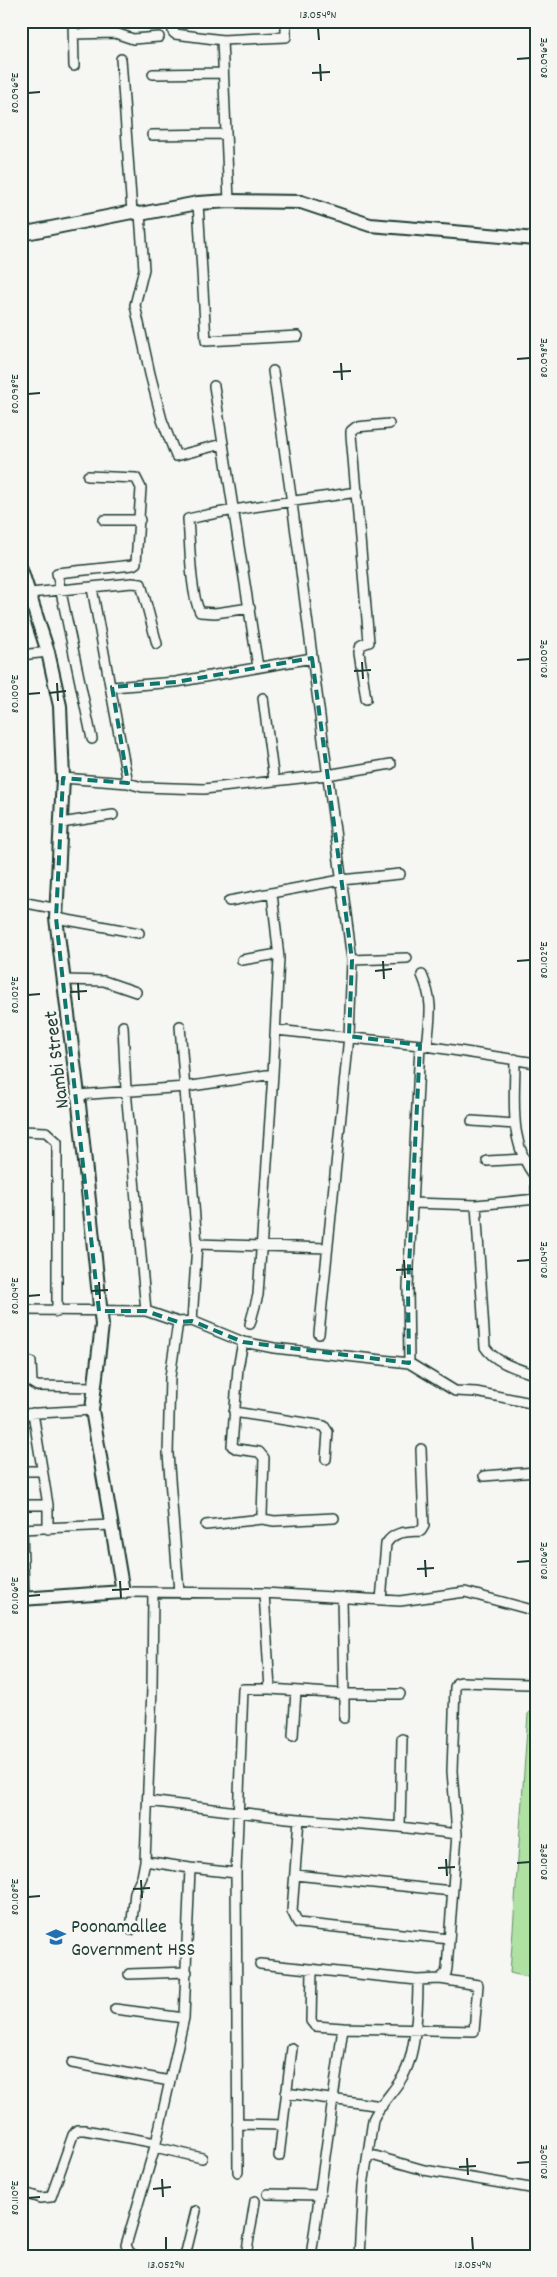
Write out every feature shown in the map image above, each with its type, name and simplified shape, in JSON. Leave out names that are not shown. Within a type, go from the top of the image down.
[{"type":"street","points":[[73,21],[74,66]]},
{"type":"street","points":[[173,21],[173,32],[175,34],[223,40],[286,37],[286,21]]},
{"type":"street","points":[[74,34],[115,33],[133,39],[159,37]]},
{"type":"street","points":[[223,40],[225,134],[229,201]]},
{"type":"street","points":[[121,59],[136,213],[144,269],[135,305],[162,420],[176,456],[222,444]]},
{"type":"street","points":[[153,74],[223,73]]},
{"type":"street","points":[[152,134],[225,134]]},
{"type":"street","points":[[21,234],[198,203],[229,201],[301,202],[370,225],[536,239]]},
{"type":"street","points":[[198,203],[206,341],[298,336]]},
{"type":"street","points":[[273,371],[352,960],[349,1036],[326,1248],[319,1334]]},
{"type":"street","points":[[214,386],[258,667]]},
{"type":"street","points":[[366,699],[358,652],[360,646],[369,642],[352,430],[356,427],[389,424]]},
{"type":"street","points":[[88,476],[138,479],[141,488],[138,559],[134,566],[58,571],[56,573],[92,739]]},
{"type":"street","points":[[250,608],[200,612],[197,606],[188,519],[232,509],[292,503],[357,492]]},
{"type":"street","points":[[104,520],[140,520]]},
{"type":"street","name":"Nambi Street","points":[[21,569],[48,652],[60,706],[63,778],[57,914],[102,1326],[92,1410],[123,1592]]},
{"type":"street","points":[[25,586],[59,590],[132,583],[141,584],[157,644]]},
{"type":"street","points":[[92,588],[112,687],[128,783]]},
{"type":"street","points":[[21,655],[48,652]]},
{"type":"street","points":[[112,687],[176,682],[312,658]]},
{"type":"street","points":[[263,698],[274,781]]},
{"type":"street","points":[[63,778],[128,783],[142,788],[204,790],[327,775],[391,764]]},
{"type":"street","points":[[62,823],[113,815]]},
{"type":"street","points":[[229,901],[341,880],[400,874]]},
{"type":"street","points":[[250,1324],[258,1296],[276,1030],[278,954],[272,893]]},
{"type":"street","points":[[21,902],[57,914],[139,933]]},
{"type":"street","points":[[242,960],[278,954]]},
{"type":"street","points":[[352,960],[406,958]]},
{"type":"street","points":[[408,1363],[408,1287],[412,1203],[423,1045],[431,1005],[422,975]]},
{"type":"street","points":[[64,980],[104,981],[136,992]]},
{"type":"street","points":[[123,1026],[126,1090],[146,1310]]},
{"type":"street","points":[[180,1026],[196,1244],[192,1321]]},
{"type":"street","points":[[276,1030],[423,1045],[536,1063]]},
{"type":"street","points":[[515,1059],[515,1124],[517,1144],[523,1159],[536,1178],[536,1193]]},
{"type":"street","points":[[78,1095],[185,1086],[273,1074]]},
{"type":"street","points":[[472,1122],[515,1124]]},
{"type":"street","points":[[21,1131],[46,1132],[56,1142],[56,1312]]},
{"type":"street","points":[[487,1161],[523,1159]]},
{"type":"street","points":[[412,1203],[476,1205],[536,1199]]},
{"type":"street","points":[[476,1205],[485,1347],[489,1354],[511,1366],[536,1375]]},
{"type":"street","points":[[196,1244],[326,1248]]},
{"type":"street","points":[[21,1310],[56,1312],[146,1310],[178,1322],[192,1321],[243,1342],[274,1348],[408,1363],[455,1390],[476,1392],[531,1403],[536,1413]]},
{"type":"street","points":[[178,1322],[170,1377],[168,1454],[179,1592]]},
{"type":"street","points":[[243,1342],[234,1412],[233,1448],[259,1452],[264,1458],[263,1519]]},
{"type":"street","points":[[21,1359],[31,1362],[32,1383],[37,1386],[95,1387]]},
{"type":"street","points":[[21,1414],[92,1410]]},
{"type":"street","points":[[234,1412],[324,1426],[328,1432],[326,1459]]},
{"type":"street","points":[[34,1413],[48,1505],[48,1529]]},
{"type":"street","points":[[381,1600],[386,1544],[390,1538],[399,1533],[423,1530],[421,1448]]},
{"type":"street","points":[[21,1471],[42,1471]]},
{"type":"street","points":[[484,1476],[536,1472]]},
{"type":"street","points":[[21,1505],[48,1505]]},
{"type":"street","points":[[206,1525],[263,1519],[274,1521],[334,1518]]},
{"type":"street","points":[[112,1525],[22,1529],[23,1599],[123,1592],[179,1592],[264,1593],[415,1601],[465,1592],[536,1611]]},
{"type":"street","points":[[131,1930],[135,1892],[142,1877],[145,1860],[153,1592]]},
{"type":"street","points":[[264,1593],[270,1689]]},
{"type":"street","points":[[342,1597],[344,1718]]},
{"type":"street","points":[[440,1979],[446,1973],[457,1834],[452,1771],[453,1711],[456,1684],[462,1682],[528,1684]]},
{"type":"street","points":[[238,2172],[236,1873],[243,1689],[344,1694],[400,1694]]},
{"type":"street","points":[[293,1736],[296,1691]]},
{"type":"street","points":[[400,1827],[402,1739]]},
{"type":"street","points":[[148,1801],[299,1819],[400,1827],[457,1834]]},
{"type":"street","points":[[299,1819],[292,1910],[298,1923],[448,1939]]},
{"type":"street","points":[[145,1860],[190,1868],[236,1873]]},
{"type":"street","points":[[134,2256],[129,2252],[126,2245],[156,2145],[184,2018],[190,1868]]},
{"type":"street","points":[[295,1875],[452,1891]]},
{"type":"street","points":[[260,1964],[312,1969],[418,1980],[440,1979],[478,1985],[474,2031],[318,2026],[310,2021],[312,1969]]},
{"type":"street","points":[[129,1974],[187,1972]]},
{"type":"street","points":[[360,2256],[363,2186],[374,2114],[396,2088],[409,2064],[418,1980]]},
{"type":"street","points":[[115,2009],[184,2018]]},
{"type":"street","points":[[311,2256],[343,2028]]},
{"type":"street","points":[[279,2156],[292,2048]]},
{"type":"street","points":[[72,2063],[170,2081]]},
{"type":"street","points":[[286,2093],[333,2101],[382,2106]]},
{"type":"street","points":[[237,2124],[282,2124]]},
{"type":"street","points":[[21,2192],[40,2198],[50,2197],[73,2135],[77,2130],[156,2145],[202,2158]]},
{"type":"street","points":[[368,2154],[424,2170],[506,2182],[536,2189]]},
{"type":"street","points":[[268,2194],[320,2195]]},
{"type":"street","points":[[246,2256],[255,2201]]},
{"type":"street","points":[[185,2256],[196,2211]]},
{"type":"highlighted area","points":[[312,658],[352,960],[349,1036],[420,1045],[408,1287],[409,1363],[243,1342],[192,1321],[178,1322],[146,1311],[99,1311],[56,918],[63,778],[128,783],[112,687],[176,682]]},
{"type":"green space","points":[[536,1706],[536,1979],[510,1973],[528,1714]]},
{"type":"place","name":"Poonamallee Government HSS","points":[[56,1937]]}]
